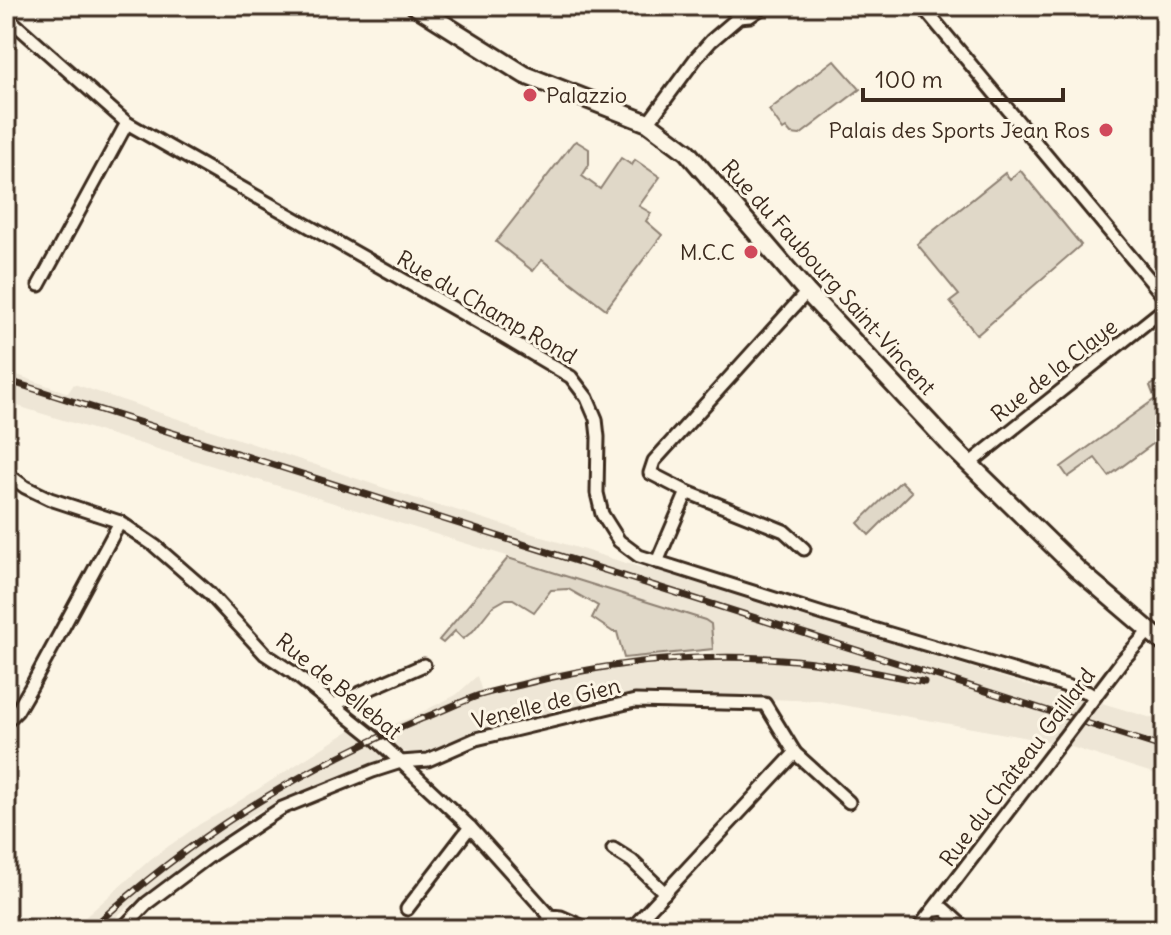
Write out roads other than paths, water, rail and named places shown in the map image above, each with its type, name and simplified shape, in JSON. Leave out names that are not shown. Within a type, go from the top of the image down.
[{"type":"main road","name":"Rue du Faubourg Saint-Vincent","points":[[415,6],[525,75],[648,123],[693,158],[807,292],[969,464],[1077,569],[1165,644]]},
{"type":"street","points":[[728,6],[739,17]]},
{"type":"street","points":[[648,123],[711,41],[739,17],[750,16],[764,6]]},
{"type":"street","points":[[922,6],[1165,298]]},
{"type":"street","name":"Rue du Champ Rond","points":[[6,16],[127,123],[568,375],[587,398],[596,419],[597,493],[602,514],[619,541],[639,556],[1087,692],[1093,699]]},
{"type":"street","points":[[39,285],[127,123]]},
{"type":"street","points":[[804,549],[784,531],[687,492],[650,473],[654,461],[807,292]]},
{"type":"street","name":"Rue de la Claye","points":[[969,464],[1165,308]]},
{"type":"street","name":"Rue de Bellebat","points":[[6,473],[50,499],[120,522],[155,546],[209,593],[265,654],[401,762],[470,827],[550,916],[561,917],[588,929]]},
{"type":"street","points":[[657,562],[687,492]]},
{"type":"street","points":[[6,722],[17,711],[31,687],[120,522]]},
{"type":"street","name":"Rue du Château Gaillard","points":[[918,929],[1122,661],[1149,631]]},
{"type":"street","points":[[333,705],[424,665]]},
{"type":"street","name":"Venelle de Gien","points":[[401,762],[428,760],[476,739],[635,701],[765,704],[795,753],[849,802]]},
{"type":"street","points":[[631,929],[795,753]]},
{"type":"street","points":[[122,929],[147,903],[211,855],[282,808],[401,762]]},
{"type":"street","points":[[407,909],[470,827]]},
{"type":"street","points":[[613,849],[632,861],[665,893]]},
{"type":"street","points":[[934,909],[944,909],[966,929]]},
{"type":"street","points":[[545,929],[550,916]]},
{"type":"railway","points":[[6,380],[1165,748]]},
{"type":"railway","points":[[91,929],[206,836],[288,784],[375,739],[483,694],[588,670],[652,661],[716,657],[817,663],[924,682]]},
{"type":"place","name":"Palazzio","points":[[530,95]]},
{"type":"place","name":"Palais des Sports Jean Ros","points":[[1106,130]]},
{"type":"place","name":"M.C.C","points":[[751,252]]}]
